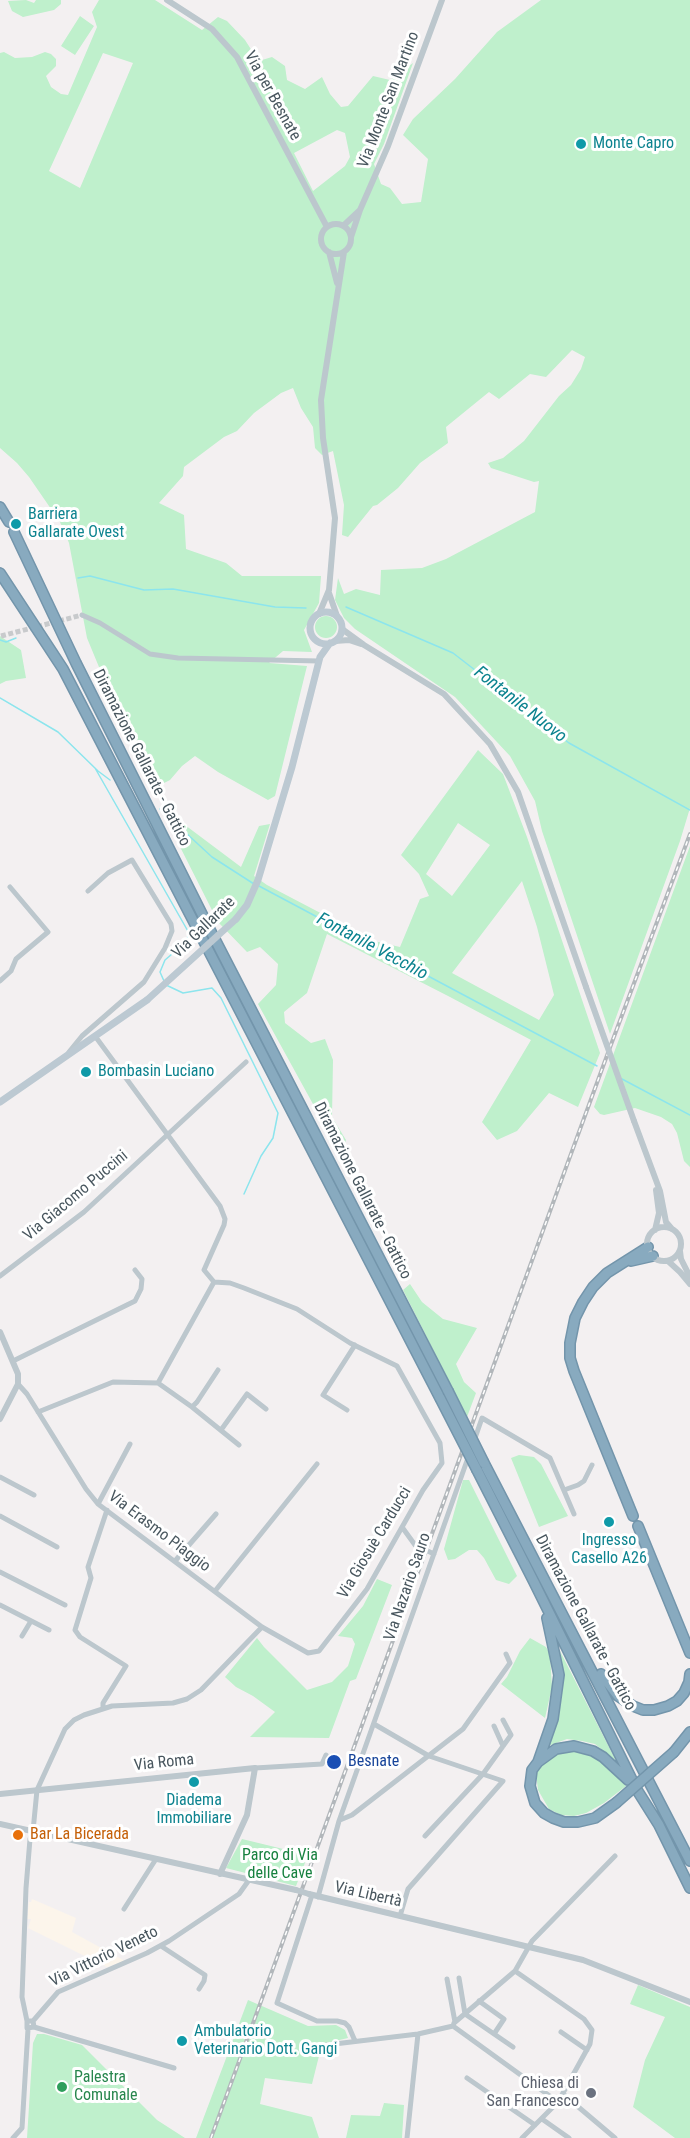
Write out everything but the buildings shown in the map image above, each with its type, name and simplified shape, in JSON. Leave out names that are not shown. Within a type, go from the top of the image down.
[{"type":"highway","points":[[0,507],[9,522]]},
{"type":"highway","name":"Diramazione Gallarate - Gattico","points":[[14,532],[76,663],[444,1395]]},
{"type":"highway","name":"Diramazione Gallarate - Gattico","points":[[0,573],[63,669],[481,1466],[543,1576],[690,1861]]},
{"type":"highway","points":[[633,1516],[570,1358],[572,1330],[583,1302],[607,1273],[648,1247]]},
{"type":"highway","points":[[623,1263],[653,1257]]},
{"type":"highway","name":"Diramazione Gallarate - Gattico","points":[[481,1466],[534,1582],[637,1790],[658,1824],[690,1888]]},
{"type":"highway","points":[[638,1526],[690,1653]]},
{"type":"highway","points":[[543,1576],[571,1616],[603,1679],[618,1696],[633,1706],[642,1710],[654,1710],[677,1701],[684,1693],[690,1674]]},
{"type":"highway","points":[[534,1582],[551,1629],[559,1675],[553,1719],[538,1762]]},
{"type":"highway","points":[[637,1790],[612,1764],[584,1748],[574,1746],[556,1749],[538,1762],[532,1770],[530,1786],[535,1803],[544,1813],[554,1818],[564,1822],[595,1818],[616,1803],[674,1752],[690,1732]]},
{"type":"main road","points":[[314,637],[324,644],[339,638],[342,628],[337,616],[328,612],[319,614],[311,624],[319,659]]},
{"type":"main road","name":"Via Gallarate","points":[[1,1100],[66,1058],[147,1000],[236,919],[247,905],[258,879],[292,766],[319,659],[333,642]]},
{"type":"street","name":"Via per Besnate","points":[[167,0],[212,29],[237,57],[327,227]]},
{"type":"street","name":"Via Monte San Martino","points":[[319,614],[328,593],[333,562],[335,518],[323,438],[321,400],[337,284],[344,252],[348,248],[360,210],[388,146],[442,0]]},
{"type":"street","name":"Via Monte San Martino","points":[[343,226],[360,210]]},
{"type":"street","points":[[327,227],[338,224],[343,226],[350,232],[351,237]]},
{"type":"street","name":"Via Monte San Martino","points":[[327,227],[322,240],[329,252],[337,284]]},
{"type":"street","points":[[329,252],[336,254],[344,252]]},
{"type":"street","points":[[328,593],[337,616]]},
{"type":"street","points":[[82,615],[100,623],[150,654],[178,658],[319,659]]},
{"type":"street","points":[[342,628],[364,645],[444,694],[490,744],[518,792],[660,1191],[666,1222],[679,1236],[681,1259],[690,1277]]},
{"type":"street","points":[[333,642],[349,640],[364,645]]},
{"type":"street","points":[[66,1058],[82,1036],[144,982],[165,948],[171,931],[171,924],[132,860],[108,873],[88,891]]},
{"type":"street","points":[[0,981],[11,971],[16,959],[48,932],[9,887]]},
{"type":"street","points":[[95,1036],[220,1206],[225,1219],[204,1270],[214,1282],[158,1383]]},
{"type":"street","name":"Via Giacomo Puccini","points":[[0,1276],[84,1212],[246,1062]]},
{"type":"street","points":[[642,1143],[657,1193],[659,1213],[655,1230],[649,1237],[648,1247],[653,1257],[657,1260],[668,1261],[690,1284]]},
{"type":"street","points":[[655,1230],[672,1229]]},
{"type":"street","points":[[668,1261],[680,1251]]},
{"type":"street","points":[[13,1361],[135,1301],[141,1289],[142,1280],[135,1270]]},
{"type":"street","name":"Via Giosuè Carducci","points":[[214,1282],[230,1283],[297,1309],[355,1345],[397,1366],[440,1443],[442,1463],[367,1589],[319,1651],[308,1653],[262,1627]]},
{"type":"street","points":[[0,1332],[18,1374],[18,1384],[0,1419]]},
{"type":"street","points":[[347,1410],[323,1395],[355,1345]]},
{"type":"street","points":[[192,1407],[218,1370]]},
{"type":"street","points":[[38,1412],[113,1382],[158,1383],[239,1445]]},
{"type":"street","name":"Via Erasmo Piaggio","points":[[18,1384],[74,1471],[99,1504],[262,1627]]},
{"type":"street","points":[[221,1430],[247,1394],[266,1409]]},
{"type":"street","name":"Via Nazario Sauro","points":[[355,2041],[345,2023],[317,2021],[277,2003],[482,1418],[550,1458],[574,1514]]},
{"type":"street","points":[[99,1504],[130,1444]]},
{"type":"street","points":[[215,1591],[317,1464]]},
{"type":"street","points":[[564,1490],[584,1481],[592,1465]]},
{"type":"street","points":[[0,1477],[34,1495]]},
{"type":"street","points":[[103,1708],[103,1702],[126,1666],[80,1637],[75,1630],[91,1578],[88,1564],[107,1510]]},
{"type":"street","points":[[175,1562],[216,1514]]},
{"type":"street","points":[[0,1516],[57,1547]]},
{"type":"street","points":[[402,1527],[415,1545],[434,1554]]},
{"type":"street","points":[[0,1572],[65,1605]]},
{"type":"street","points":[[0,1605],[49,1630]]},
{"type":"street","points":[[22,1636],[31,1621]]},
{"type":"street","points":[[13,2138],[21,2128],[30,2025],[22,1997],[30,1839],[33,1831],[37,1791],[65,1729],[75,1720],[103,1708],[121,1704],[173,1704],[187,1699],[201,1690],[262,1627]]},
{"type":"street","points":[[339,1821],[352,1815],[463,1729],[510,1663],[506,1654]]},
{"type":"street","points":[[425,1836],[483,1774],[511,1736],[503,1720]]},
{"type":"street","points":[[374,1724],[429,1756],[503,1781],[408,1889],[400,1916]]},
{"type":"street","points":[[494,1726],[503,1746]]},
{"type":"street","name":"Via Roma","points":[[0,1794],[255,1768],[322,1764],[326,1755]]},
{"type":"street","points":[[220,1874],[248,1815],[255,1768]]},
{"type":"street","name":"Via Libertà","points":[[0,1824],[296,1890],[313,1896],[583,1960],[690,2002]]},
{"type":"street","points":[[327,2045],[418,2034],[454,2024],[515,1971],[532,1941],[615,1856]]},
{"type":"street","points":[[124,1909],[156,1859]]},
{"type":"street","name":"Via Vittorio Veneto","points":[[30,2025],[58,1992],[161,1946],[239,1894],[249,1880]]},
{"type":"street","points":[[161,1946],[205,1975],[199,1989]]},
{"type":"street","points":[[515,1971],[589,2024],[592,2037],[558,2102],[522,2138]]},
{"type":"street","points":[[459,1978],[465,2014],[513,2047]]},
{"type":"street","points":[[447,1979],[454,2024],[558,2102]]},
{"type":"street","points":[[479,2001],[504,2019],[494,2034]]},
{"type":"street","points":[[30,2025],[174,2068]]},
{"type":"street","points":[[561,2032],[587,2050]]},
{"type":"street","points":[[407,2138],[418,2034]]},
{"type":"street","points":[[467,2078],[535,2125]]},
{"type":"street","points":[[563,2094],[615,2138]]},
{"type":"street","points":[[542,2119],[569,2138]]},
{"type":"shaded area","points":[[32,1899],[76,1918],[72,1932],[125,1961],[107,1967],[28,1928],[31,1919],[27,1919],[29,1902]]},
{"type":"green space","points":[[26,0],[34,3],[36,0],[61,0],[61,4],[54,10],[23,17],[12,11],[8,1]]},
{"type":"green space","points":[[99,0],[155,0],[202,30],[218,17],[227,21],[245,40],[254,54],[262,60],[272,57],[285,66],[287,80],[305,89],[322,77],[330,94],[341,107],[348,106],[373,76],[390,80],[413,63],[384,144],[374,164],[381,184],[390,188],[402,204],[421,202],[428,159],[403,135],[413,119],[455,79],[497,32],[541,0],[690,0],[690,808],[610,1034],[542,831],[535,801],[510,756],[455,697],[355,629],[344,618],[335,600],[338,578],[344,594],[356,589],[380,595],[381,570],[422,568],[446,559],[535,512],[539,481],[534,482],[491,468],[488,463],[503,458],[524,441],[559,396],[571,385],[585,357],[572,350],[546,377],[530,374],[499,399],[489,392],[446,427],[448,443],[420,463],[398,488],[373,506],[348,537],[342,535],[344,505],[333,451],[322,455],[315,448],[313,427],[301,408],[293,388],[281,393],[254,413],[237,431],[224,437],[184,467],[183,476],[159,503],[184,515],[186,549],[226,563],[242,576],[321,576],[319,603],[304,630],[312,652],[283,651],[269,663],[307,666],[275,796],[268,800],[218,772],[195,756],[170,780],[164,783],[157,782],[106,684],[87,638],[69,543],[60,522],[29,477],[0,448],[0,53],[4,52],[15,58],[32,57],[45,52],[51,54],[56,59],[56,66],[46,76],[51,87],[61,94],[68,95],[97,27],[92,12]],"holes":[[[103,53],[133,63],[80,188],[49,171]],[[337,130],[345,133],[350,157],[345,166],[313,191],[294,153]]]},
{"type":"green space","points":[[80,16],[94,26],[75,55],[61,46]]},
{"type":"green space","points":[[326,616],[334,619],[337,627],[334,635],[326,638],[318,635],[315,627],[318,619]]},
{"type":"green space","points":[[0,636],[21,650],[26,678],[0,684]]},
{"type":"green space","points":[[478,750],[503,774],[527,837],[600,1053],[578,1107],[549,1093],[517,1131],[497,1140],[482,1122],[531,1040],[327,934],[307,993],[284,1012],[285,1023],[311,1043],[325,1039],[333,1060],[332,1117],[346,1140],[341,1155],[258,1004],[276,985],[278,964],[260,947],[247,952],[218,922],[169,825],[185,825],[241,867],[259,826],[270,824],[254,876],[374,941],[400,947],[420,899],[429,896],[419,874],[401,855]],"holes":[[[458,823],[490,845],[452,896],[426,874]],[[522,881],[537,927],[554,995],[539,1020],[452,973]]]},
{"type":"green space","points":[[690,846],[690,1167],[684,1161],[677,1133],[672,1124],[661,1117],[635,1108],[604,1115],[594,1107]]},
{"type":"green space","points":[[410,1284],[422,1302],[443,1319],[477,1328],[456,1364],[464,1382],[476,1393],[467,1417],[403,1290]]},
{"type":"green space","points":[[519,1455],[534,1457],[541,1464],[568,1516],[539,1527],[511,1458]]},
{"type":"green space","points":[[463,1480],[469,1480],[517,1576],[509,1584],[496,1580],[477,1550],[469,1550],[455,1559],[448,1560],[444,1549]]},
{"type":"green space","points":[[377,1579],[392,1585],[356,1679],[350,1681],[329,1738],[250,1737],[275,1712],[236,1687],[225,1677],[257,1638],[307,1690],[332,1682],[348,1666],[355,1644],[352,1638],[338,1636],[363,1606]]},
{"type":"green space","points":[[530,1638],[546,1647],[550,1654],[552,1687],[545,1718],[501,1684]]},
{"type":"green space","points":[[560,1651],[616,1761],[595,1744],[582,1741],[567,1739],[548,1746],[561,1698],[563,1675]]},
{"type":"green space","points":[[569,1750],[585,1752],[599,1759],[626,1786],[586,1813],[574,1816],[561,1815],[549,1809],[538,1790],[536,1774],[542,1765],[554,1755]]},
{"type":"green space","name":"Parco di Via delle Cave","points":[[242,1839],[308,1855],[296,1886],[226,1868]]},
{"type":"green space","points":[[638,1985],[690,2007],[690,2138],[675,2138],[633,2107],[645,2060],[665,2017],[630,2004]]},
{"type":"green space","points":[[248,2000],[308,2026],[336,2025],[345,2030],[348,2038],[322,2044],[312,2084],[265,2078],[260,2104],[312,2117],[319,2138],[196,2138]]},
{"type":"green space","points":[[37,2034],[82,2045],[157,2120],[185,2138],[27,2138],[33,2043]]},
{"type":"green space","points":[[384,2103],[404,2105],[402,2138],[346,2138],[351,2115],[380,2116]]},
{"type":"waterway","name":"Fontanile Nuovo","points":[[78,578],[90,576],[144,590],[173,589],[275,607],[306,608]]},
{"type":"waterway","name":"Fontanile Nuovo","points":[[346,607],[453,653],[569,743],[690,810]]},
{"type":"waterway","name":"Fontanile Nuovo","points":[[0,640],[6,642],[16,638]]},
{"type":"waterway","name":"Fontanile Vecchio","points":[[0,698],[58,732],[110,780]]},
{"type":"waterway","points":[[95,768],[189,933],[186,942],[165,960],[160,972],[164,981]]},
{"type":"waterway","name":"Fontanile Vecchio","points":[[160,809],[212,857],[254,884]]},
{"type":"waterway","name":"Fontanile Vecchio","points":[[259,886],[597,1066]]},
{"type":"waterway","points":[[166,985],[183,993],[212,988],[221,998],[278,1113],[273,1138],[261,1156],[244,1194]]},
{"type":"waterway","name":"Fontanile Vecchio","points":[[622,1079],[690,1115]]},
{"type":"tunnel","points":[[1,636],[82,615]]},
{"type":"railway","points":[[211,2138],[690,834]]},
{"type":"place","name":"Monte Capro","points":[[581,144]]},
{"type":"place","name":"Barriera Gallarate Ovest","points":[[16,524]]},
{"type":"place","name":"Bombasin Luciano","points":[[86,1072]]},
{"type":"place","name":"Ingresso Casello A26","points":[[609,1522]]},
{"type":"place","name":"Besnate","points":[[334,1762]]},
{"type":"place","name":"Diadema Immobiliare","points":[[194,1782]]},
{"type":"place","name":"Bar La Bicerada","points":[[18,1835]]},
{"type":"place","name":"Ambulatorio Veterinario Dott. Gangi","points":[[182,2041]]},
{"type":"place","name":"Palestra Comunale","points":[[62,2087]]},
{"type":"place","name":"Chiesa di San Francesco","points":[[591,2093]]}]
